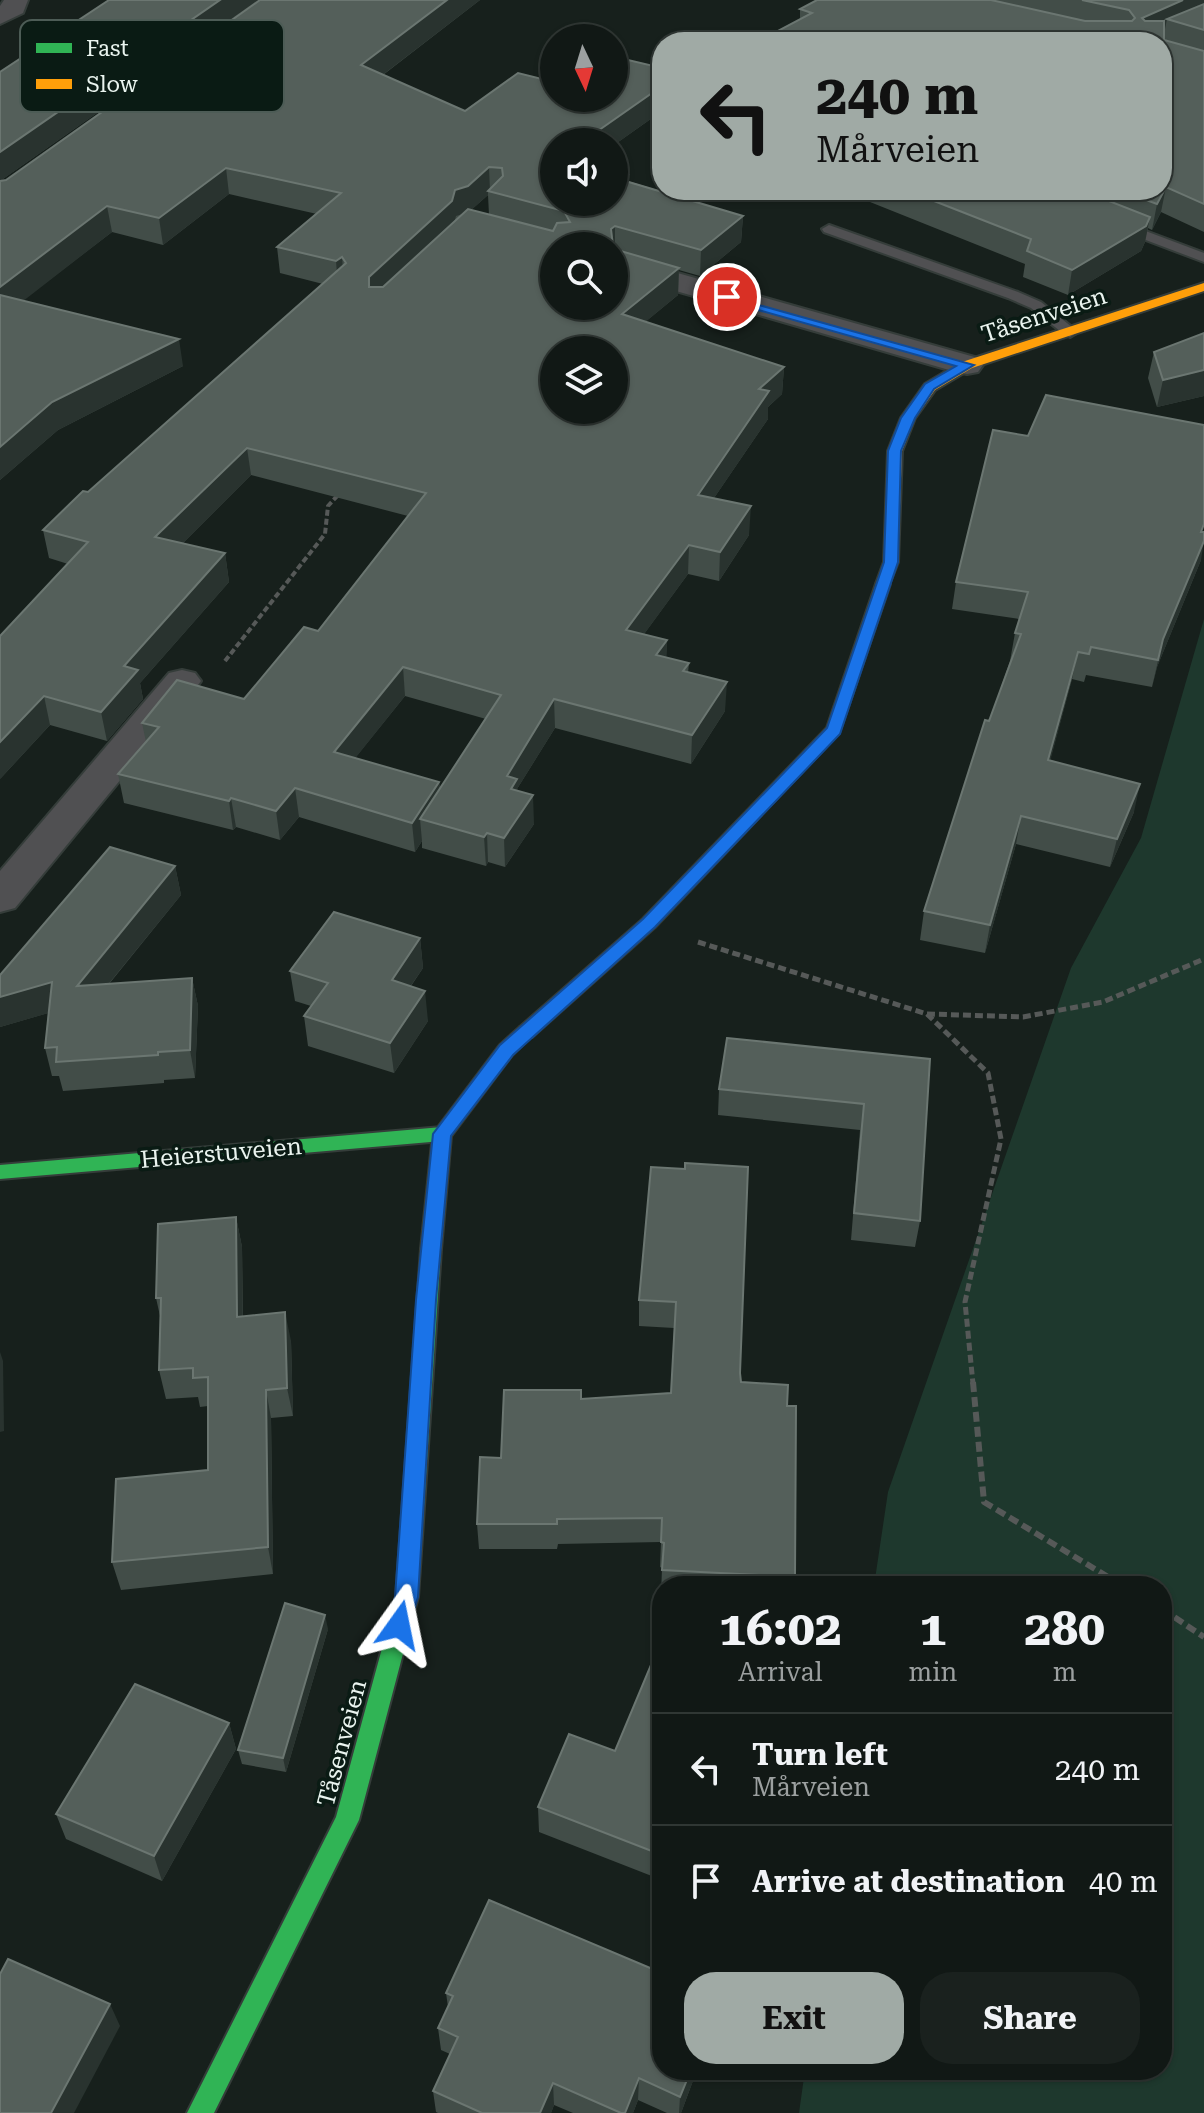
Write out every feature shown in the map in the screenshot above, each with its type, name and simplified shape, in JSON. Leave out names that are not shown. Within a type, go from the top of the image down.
[{"type":"street","points":[[0,17],[14,8],[16,0]]},
{"type":"street","points":[[628,268],[967,365]]},
{"type":"street","name":"Tåsenveien","points":[[200,2113],[347,1820],[407,1597],[426,1300],[442,1134],[506,1050],[649,923],[834,730],[891,562],[895,451],[908,418],[930,387],[967,365],[1204,287]]},
{"type":"street","points":[[0,898],[182,681]]},
{"type":"street","name":"Heierstuveien","points":[[0,1172],[442,1134]]},
{"type":"lane","points":[[1107,221],[1204,258]]},
{"type":"lane","points":[[829,229],[1013,295],[1036,305],[1070,332]]},
{"type":"path","points":[[182,681],[221,665],[325,534],[328,506],[347,485]]},
{"type":"path","points":[[649,923],[735,956],[927,1014],[1023,1017],[1103,1002],[1204,959]]},
{"type":"path","points":[[927,1014],[988,1073],[1001,1139],[965,1302],[984,1502],[1106,1576]]},
{"type":"path","points":[[1172,1616],[1204,1637]]},
{"type":"green space","points":[[1204,619],[1204,2113],[799,2113],[804,2080],[1172,2080],[1172,1576],[875,1576],[888,1492],[1071,968],[1141,838]]},
{"type":"building","points":[[109,0],[220,0],[191,20],[79,20]]},
{"type":"building","points":[[260,0],[447,0],[361,65],[465,111],[518,73],[540,78],[540,112],[625,112],[602,128],[540,128],[540,205],[488,191],[503,176],[502,168],[489,167],[468,186],[455,190],[452,201],[369,277],[369,287],[383,287],[468,209],[553,231],[557,223],[570,222],[567,216],[628,216],[628,182],[652,189],[652,200],[689,200],[743,216],[701,250],[615,226],[611,232],[540,232],[540,320],[628,320],[628,316],[784,367],[759,389],[769,391],[698,495],[751,506],[720,552],[689,545],[626,630],[667,640],[656,655],[689,663],[683,671],[727,682],[692,735],[554,699],[507,776],[517,779],[511,789],[533,795],[504,838],[487,833],[484,837],[420,819],[501,695],[403,667],[334,752],[439,782],[412,823],[295,788],[276,811],[118,774],[159,727],[142,723],[177,680],[244,699],[304,627],[318,631],[426,493],[247,448],[155,537],[225,553],[124,666],[138,670],[101,712],[44,696],[0,742],[0,636],[88,542],[43,530],[83,491],[88,492],[346,263],[342,257],[336,261],[277,247],[341,193],[226,168],[159,218],[107,206],[0,287],[0,181],[6,180],[102,112],[284,112],[284,20],[232,20]]},
{"type":"building","points":[[817,0],[991,0],[1085,21],[1132,21],[1135,18],[1129,10],[1082,0],[1183,0],[1142,18],[1145,21],[1164,21],[1164,32],[776,32],[812,13],[800,9]]},
{"type":"building","points":[[1204,4],[1204,30],[1167,19]]},
{"type":"building","points":[[1172,42],[1204,51],[1204,204],[1172,190]]},
{"type":"building","points":[[20,59],[20,112],[58,112],[0,152],[0,72]]},
{"type":"building","points":[[628,60],[652,66],[652,93],[628,110]]},
{"type":"building","points":[[932,200],[1107,200],[1150,217],[1146,226],[1072,270],[1027,251],[1031,239]]},
{"type":"building","points":[[628,253],[679,268],[628,309]]},
{"type":"building","points":[[0,295],[179,339],[52,402],[0,447]]},
{"type":"building","points":[[1204,333],[1204,370],[1163,380],[1154,352]]},
{"type":"building","points":[[1046,395],[1204,425],[1204,524],[1201,532],[1204,532],[1204,541],[1163,639],[1158,660],[1091,647],[1089,654],[1078,652],[1048,760],[1140,784],[1117,839],[1021,816],[990,925],[924,911],[985,720],[989,721],[1021,634],[1015,633],[1028,592],[956,582],[993,430],[1028,436]]},
{"type":"building","points":[[110,847],[175,866],[77,986],[192,978],[190,1050],[56,1062],[57,1047],[45,1048],[52,982],[0,997],[0,975]]},
{"type":"building","points":[[334,912],[420,938],[392,980],[425,991],[390,1043],[304,1016],[328,983],[290,971]]},
{"type":"building","points":[[727,1038],[930,1059],[920,1221],[854,1213],[864,1104],[719,1089]]},
{"type":"building","points":[[685,1163],[748,1167],[741,1382],[788,1385],[787,1406],[796,1406],[795,1576],[662,1570],[662,1518],[557,1519],[557,1524],[477,1524],[480,1457],[501,1458],[504,1390],[581,1390],[581,1399],[671,1393],[676,1302],[639,1300],[651,1167],[685,1169]]},
{"type":"building","points":[[236,1217],[237,1317],[285,1312],[287,1388],[266,1390],[268,1547],[112,1562],[116,1479],[208,1470],[208,1377],[193,1378],[193,1368],[159,1370],[161,1298],[156,1298],[158,1224]]},
{"type":"building","points":[[285,1603],[325,1615],[283,1758],[238,1750]]},
{"type":"building","points":[[652,1662],[652,1851],[538,1807],[569,1734],[615,1751]]},
{"type":"building","points":[[135,1684],[229,1723],[154,1856],[56,1814]]},
{"type":"building","points":[[489,1900],[652,1969],[652,2080],[687,2080],[680,2097],[639,2078],[625,2113],[553,2083],[540,2113],[482,2113],[433,2091],[458,2037],[438,2028],[453,1996],[446,1993]]},
{"type":"building","points":[[8,1959],[110,2004],[51,2113],[0,2113],[0,1974]]},
{"type":"traffic: fast","points":[[526,1032],[649,923],[834,730],[883,584]]},
{"type":"traffic: fast","points":[[0,1172],[442,1134]]},
{"type":"traffic: fast","points":[[200,2113],[347,1820],[407,1597],[431,1249]]},
{"type":"traffic: slow","points":[[883,584],[891,562],[895,451],[908,418],[930,387],[967,365],[1204,287]]},
{"type":"traffic: slow","points":[[431,1249],[442,1134],[506,1050],[526,1032]]},
{"type":"route","points":[[399,1625],[407,1597],[426,1300],[442,1134],[506,1050],[649,923],[834,730],[891,562],[895,451],[908,418],[930,387],[967,365],[727,297]]}]
